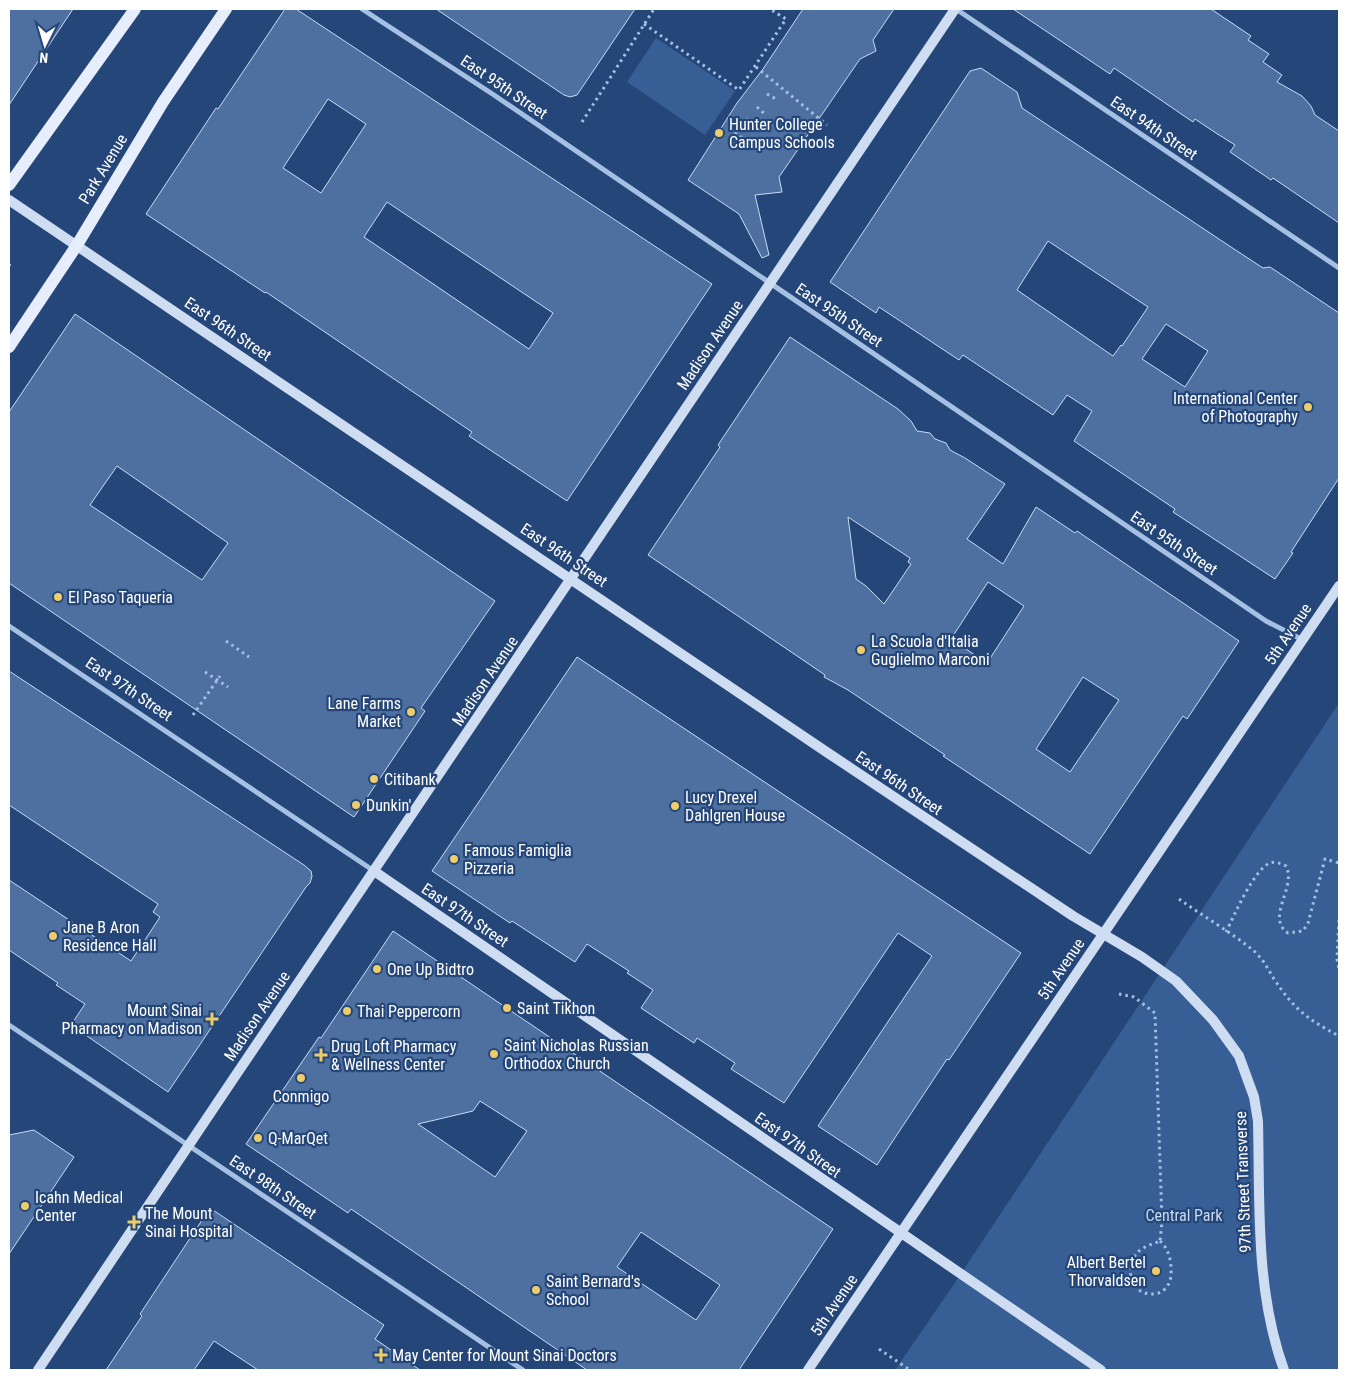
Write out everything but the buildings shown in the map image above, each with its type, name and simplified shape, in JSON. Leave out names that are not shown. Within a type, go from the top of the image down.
[{"type":"main road","points":[[9,186],[135,9]]},
{"type":"main road","name":"Park Avenue","points":[[9,347],[76,245],[163,102],[226,9]]},
{"type":"main road","name":"Madison Avenue","points":[[38,1370],[955,9]]},
{"type":"main road","name":"East 96th Street","points":[[9,200],[572,578],[828,753],[1073,916],[1104,934]]},
{"type":"main road","name":"5th Avenue","points":[[808,1370],[1339,586]]},
{"type":"main road","name":"East 97th Street","points":[[374,871],[901,1232]]},
{"type":"main road","name":"97th Street Transverse","points":[[1104,934],[1176,981],[1197,1002],[1227,1038],[1239,1056],[1247,1075],[1254,1097],[1258,1121],[1260,1231],[1266,1302],[1272,1332],[1284,1370]]},
{"type":"main road","points":[[901,1232],[1101,1370]]},
{"type":"street","name":"East 95th Street","points":[[362,9],[494,95],[1266,621],[1302,640]]},
{"type":"street","name":"East 94th Street","points":[[955,9],[1339,268]]},
{"type":"street","name":"East 97th Street","points":[[9,626],[374,871]]},
{"type":"street","name":"East 98th Street","points":[[9,1025],[523,1370]]},
{"type":"path","points":[[582,122],[654,9]]},
{"type":"path","points":[[644,24],[739,90],[786,19],[770,9]]},
{"type":"path","points":[[756,67],[827,124]]},
{"type":"path","points":[[767,94],[776,99]]},
{"type":"path","points":[[757,107],[766,114]]},
{"type":"path","points":[[746,119],[759,130]]},
{"type":"path","points":[[736,132],[748,144]]},
{"type":"path","points":[[226,641],[236,651],[249,657]]},
{"type":"path","points":[[205,672],[228,687]]},
{"type":"path","points":[[193,715],[220,676]]},
{"type":"path","points":[[1226,932],[1246,892],[1261,870],[1274,862],[1286,866],[1289,875],[1280,914],[1279,922],[1281,927],[1288,933],[1303,931],[1308,923],[1326,860],[1339,863]]},
{"type":"path","points":[[1179,899],[1255,952],[1266,964],[1274,979],[1298,1010],[1315,1023],[1339,1036]]},
{"type":"path","points":[[1339,920],[1337,959],[1339,969]]},
{"type":"path","points":[[1119,994],[1134,997],[1156,1013],[1162,1222],[1160,1241]]},
{"type":"path","points":[[1160,1241],[1165,1245],[1169,1256],[1171,1269],[1170,1284],[1166,1290],[1159,1293],[1141,1292],[1133,1286],[1131,1279],[1132,1260],[1137,1252],[1160,1241]]},
{"type":"path","points":[[879,1349],[910,1370]]},
{"type":"green space","points":[[656,38],[735,91],[705,135],[627,82]]},
{"type":"green space","name":"Central Park","points":[[1339,703],[1339,1370],[895,1370],[950,1290]]},
{"type":"place","name":"Hunter College Campus Schools","points":[[719,133]]},
{"type":"place","name":"International Center of Photography","points":[[1308,407]]},
{"type":"place","name":"El Paso Taqueria","points":[[58,597]]},
{"type":"place","name":"La Scuola d'Italia Guglielmo Marconi","points":[[861,650]]},
{"type":"place","name":"Lane Farms Market","points":[[411,712]]},
{"type":"place","name":"Citibank","points":[[374,779]]},
{"type":"place","name":"Dunkin'","points":[[356,805]]},
{"type":"place","name":"Lucy Drexel Dahlgren House","points":[[675,806]]},
{"type":"place","name":"Famous Famiglia Pizzeria","points":[[454,859]]},
{"type":"place","name":"Jane B Aron Residence Hall","points":[[53,936]]},
{"type":"place","name":"One Up Bidtro","points":[[377,969]]},
{"type":"place","name":"Saint Tikhon","points":[[507,1008]]},
{"type":"place","name":"Thai Peppercorn","points":[[347,1011]]},
{"type":"place","name":"Mount Sinai Pharmacy on Madison","points":[[212,1019]]},
{"type":"place","name":"Saint Nicholas Russian Orthodox Church","points":[[494,1054]]},
{"type":"place","name":"Drug Loft Pharmacy & Wellness Center","points":[[321,1055]]},
{"type":"place","name":"Conmigo","points":[[301,1078]]},
{"type":"place","name":"Q-MarQet","points":[[258,1138]]},
{"type":"place","name":"Icahn Medical Center","points":[[25,1206]]},
{"type":"place","name":"The Mount Sinai Hospital","points":[[134,1222]]},
{"type":"place","name":"Albert Bertel Thorvaldsen","points":[[1156,1271]]},
{"type":"place","name":"Saint Bernard's School","points":[[536,1290]]},
{"type":"place","name":"May Center for Mount Sinai Doctors","points":[[381,1355]]}]
